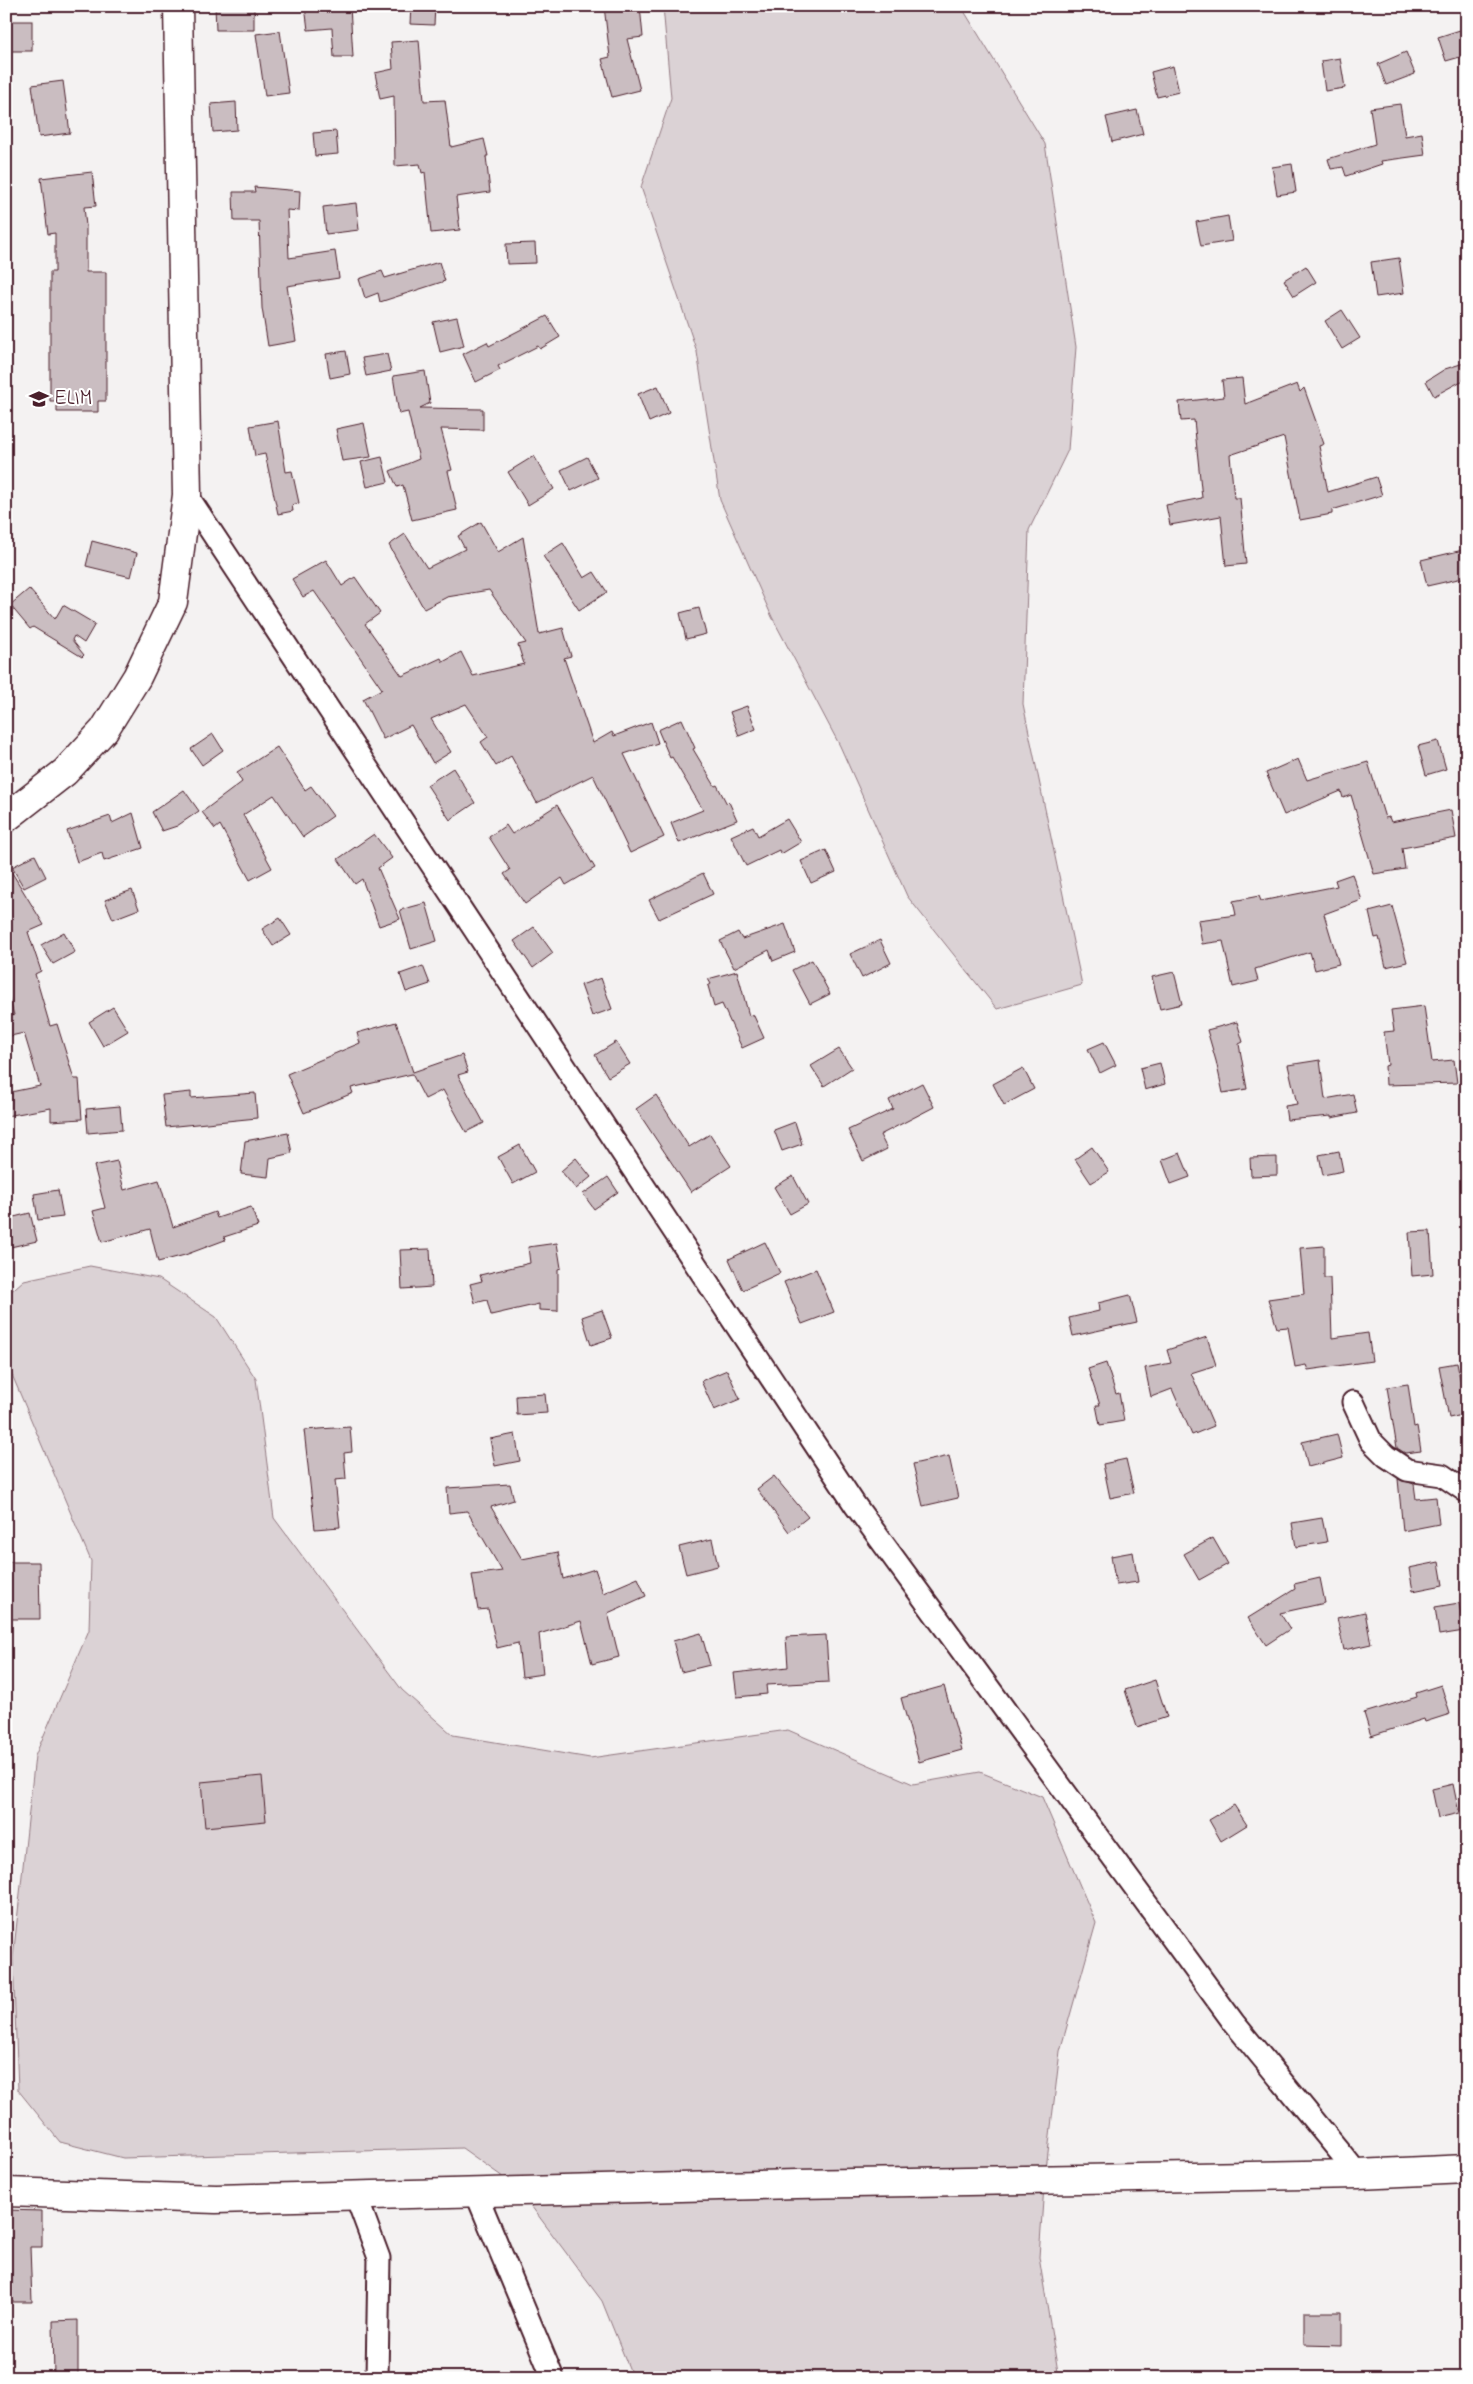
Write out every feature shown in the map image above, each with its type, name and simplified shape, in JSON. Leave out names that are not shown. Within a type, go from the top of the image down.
[{"type":"main road","points":[[6,818],[65,772],[104,730],[138,676],[173,602],[187,494],[178,6]]},
{"type":"main road","points":[[6,2192],[216,2199],[1467,2170]]},
{"type":"street","points":[[187,494],[855,1506],[1234,2023],[1358,2174]]},
{"type":"street","points":[[1353,1402],[1371,1441],[1386,1456],[1407,1470],[1442,1475],[1467,1492]]},
{"type":"street","points":[[476,2193],[553,2378]]},
{"type":"street","points":[[356,2196],[379,2258],[377,2378]]},
{"type":"shaded area","points":[[663,6],[961,6],[1045,144],[1076,347],[1068,450],[1029,530],[1023,704],[1082,985],[997,1009],[907,896],[840,746],[772,617],[720,500],[697,352],[641,187],[671,98]]},
{"type":"shaded area","points":[[90,1266],[159,1279],[216,1317],[256,1379],[274,1518],[402,1690],[453,1735],[590,1758],[788,1730],[913,1784],[980,1772],[1042,1797],[1096,1923],[1060,2051],[1044,2186],[1039,2257],[1059,2378],[633,2378],[602,2301],[517,2187],[462,2148],[123,2158],[60,2142],[18,2090],[13,1958],[35,1756],[89,1630],[91,1561],[10,1370],[6,1352],[6,1296],[24,1280]]},
{"type":"building","points":[[215,6],[254,6],[254,30],[216,30]]},
{"type":"building","points":[[305,6],[350,6],[353,57],[334,57],[332,28],[308,30]]},
{"type":"building","points":[[411,6],[435,6],[434,25],[410,24]]},
{"type":"building","points":[[604,6],[640,6],[643,37],[627,39],[640,90],[612,97],[602,59],[610,57]]},
{"type":"building","points":[[11,21],[32,21],[32,51],[11,51]]},
{"type":"building","points":[[1460,30],[1467,55],[1446,61],[1438,37]]},
{"type":"building","points":[[280,31],[289,93],[265,96],[256,34]]},
{"type":"building","points":[[419,40],[424,101],[445,100],[451,147],[484,139],[488,156],[486,156],[490,192],[456,197],[460,230],[431,233],[425,172],[422,173],[420,164],[395,166],[394,96],[380,99],[375,73],[393,69],[391,42]]},
{"type":"building","points":[[1406,52],[1415,74],[1386,85],[1378,64]]},
{"type":"building","points":[[1340,58],[1345,88],[1325,91],[1321,61]]},
{"type":"building","points":[[1173,66],[1179,92],[1157,97],[1151,72]]},
{"type":"building","points":[[63,81],[70,133],[39,137],[32,85]]},
{"type":"building","points":[[236,102],[237,130],[213,132],[211,104]]},
{"type":"building","points":[[1400,104],[1405,136],[1422,133],[1425,155],[1381,161],[1382,164],[1346,176],[1343,167],[1331,169],[1328,159],[1375,144],[1370,108]]},
{"type":"building","points":[[1137,110],[1143,134],[1112,142],[1106,117]]},
{"type":"building","points":[[336,131],[338,154],[315,156],[313,133]]},
{"type":"building","points":[[1292,164],[1296,192],[1277,195],[1272,167]]},
{"type":"building","points":[[92,172],[96,206],[84,207],[86,272],[106,272],[106,401],[98,401],[98,412],[57,412],[57,401],[50,401],[50,272],[55,272],[55,233],[48,234],[41,178]]},
{"type":"building","points":[[254,187],[300,191],[299,211],[287,210],[289,258],[335,251],[339,278],[287,286],[296,341],[268,346],[262,308],[259,221],[234,221],[233,192],[255,192]]},
{"type":"building","points":[[356,203],[359,230],[326,234],[323,207]]},
{"type":"building","points":[[1228,216],[1232,241],[1201,246],[1196,222]]},
{"type":"building","points":[[535,243],[536,263],[507,264],[506,244]]},
{"type":"building","points":[[1399,258],[1404,293],[1376,297],[1371,262]]},
{"type":"building","points":[[439,262],[445,281],[380,302],[378,293],[365,298],[359,279],[382,271],[385,278]]},
{"type":"building","points":[[1306,266],[1316,282],[1294,296],[1284,280]]},
{"type":"building","points":[[1342,310],[1360,338],[1342,349],[1325,321]]},
{"type":"building","points":[[547,316],[560,337],[540,349],[538,346],[498,366],[500,370],[476,382],[463,354],[487,342],[489,346]]},
{"type":"building","points":[[457,317],[464,346],[440,352],[433,322]]},
{"type":"building","points":[[346,351],[350,374],[330,378],[326,354]]},
{"type":"building","points":[[387,354],[391,371],[366,376],[362,358]]},
{"type":"building","points":[[1467,362],[1467,378],[1434,396],[1426,381],[1445,369]]},
{"type":"building","points":[[425,371],[430,403],[420,408],[483,409],[483,430],[441,429],[452,470],[448,471],[457,510],[412,520],[403,485],[397,487],[390,471],[419,459],[408,412],[399,414],[393,376]]},
{"type":"building","points":[[1242,378],[1245,404],[1297,384],[1300,392],[1304,388],[1324,444],[1319,446],[1328,492],[1376,477],[1382,495],[1332,510],[1332,514],[1300,520],[1284,437],[1230,455],[1234,498],[1240,498],[1246,564],[1226,566],[1221,516],[1170,525],[1166,505],[1202,498],[1194,420],[1181,421],[1179,402],[1224,397],[1222,380]]},
{"type":"building","points":[[658,386],[669,413],[649,422],[638,394]]},
{"type":"building","points":[[278,421],[286,472],[292,471],[299,503],[292,505],[293,511],[278,514],[265,454],[255,456],[250,426]]},
{"type":"building","points":[[364,423],[371,457],[342,461],[336,429]]},
{"type":"building","points":[[534,456],[554,489],[528,505],[508,472]]},
{"type":"building","points":[[382,457],[388,482],[367,487],[361,462]]},
{"type":"building","points":[[587,457],[598,478],[571,491],[561,470]]},
{"type":"building","points":[[481,522],[498,552],[523,537],[539,634],[563,628],[571,656],[564,658],[593,743],[612,732],[614,736],[651,722],[658,743],[624,754],[664,837],[630,853],[593,775],[537,803],[511,756],[496,766],[481,742],[488,737],[466,704],[431,719],[451,752],[433,763],[411,725],[383,739],[363,699],[382,689],[314,591],[303,597],[292,579],[326,560],[342,586],[355,577],[380,613],[365,624],[402,676],[441,658],[443,662],[461,652],[473,676],[524,664],[518,645],[526,643],[489,590],[447,597],[424,609],[389,545],[405,534],[427,568],[465,549],[458,536]]},
{"type":"building","points":[[92,541],[137,553],[131,577],[86,566]]},
{"type":"building","points":[[563,543],[584,578],[594,572],[607,592],[579,610],[543,556]]},
{"type":"building","points":[[1467,549],[1467,577],[1427,586],[1421,560]]},
{"type":"building","points":[[29,589],[55,619],[63,605],[95,624],[84,643],[74,636],[72,640],[84,655],[82,657],[33,627],[30,629],[10,605]]},
{"type":"building","points":[[699,608],[706,634],[686,639],[680,613]]},
{"type":"building","points":[[747,706],[756,729],[739,736],[730,712]]},
{"type":"building","points":[[682,719],[695,748],[693,749],[727,804],[729,802],[737,820],[679,843],[671,823],[703,810],[672,757],[670,758],[658,730]]},
{"type":"building","points":[[213,734],[223,750],[202,765],[191,749]]},
{"type":"building","points":[[1438,741],[1446,769],[1426,775],[1418,746]]},
{"type":"building","points":[[277,747],[305,790],[311,786],[333,816],[303,837],[274,795],[243,815],[272,868],[250,880],[220,825],[215,829],[202,812],[242,782],[237,773]]},
{"type":"building","points":[[1298,759],[1307,780],[1368,762],[1385,818],[1389,817],[1391,822],[1451,810],[1456,838],[1402,848],[1405,869],[1374,874],[1351,795],[1343,798],[1341,791],[1284,815],[1266,773]]},
{"type":"building","points":[[453,768],[475,803],[450,820],[427,785]]},
{"type":"building","points":[[184,790],[199,811],[177,826],[162,831],[152,812]]},
{"type":"building","points":[[557,805],[595,868],[566,885],[562,878],[525,904],[504,874],[510,870],[489,837],[506,825],[512,834]]},
{"type":"building","points":[[133,813],[143,848],[104,861],[102,853],[77,862],[67,831],[110,816],[112,823]]},
{"type":"building","points":[[787,819],[801,842],[781,854],[779,850],[746,866],[731,836],[753,826],[758,836]]},
{"type":"building","points":[[374,834],[392,858],[378,868],[400,919],[379,926],[362,879],[355,884],[338,859]]},
{"type":"building","points":[[826,850],[836,872],[811,883],[801,861]]},
{"type":"building","points":[[35,855],[46,877],[24,888],[12,867]]},
{"type":"building","points":[[6,863],[44,925],[28,932],[41,971],[35,974],[50,1026],[57,1024],[74,1079],[79,1079],[82,1119],[51,1121],[51,1108],[6,1116],[6,1093],[40,1086],[24,1033],[6,1037],[6,1017],[14,1015],[6,988]]},
{"type":"building","points":[[703,873],[713,894],[659,919],[649,900]]},
{"type":"building","points":[[1352,874],[1362,900],[1324,914],[1339,964],[1315,970],[1310,952],[1255,969],[1258,981],[1233,987],[1223,941],[1202,944],[1198,920],[1236,915],[1233,901],[1259,896],[1261,901],[1337,886],[1335,880]]},
{"type":"building","points":[[132,890],[139,909],[113,919],[105,900]]},
{"type":"building","points":[[426,903],[437,941],[411,949],[400,910]]},
{"type":"building","points":[[1392,906],[1407,962],[1386,967],[1379,937],[1375,938],[1369,912]]},
{"type":"building","points":[[280,918],[291,935],[273,946],[262,929]]},
{"type":"building","points":[[785,924],[795,952],[773,961],[769,950],[734,968],[720,941],[738,932],[742,939]]},
{"type":"building","points":[[534,927],[553,953],[533,968],[514,941]]},
{"type":"building","points":[[64,932],[75,952],[53,964],[41,945]]},
{"type":"building","points":[[880,940],[891,963],[862,978],[850,954]]},
{"type":"building","points":[[812,960],[830,994],[810,1004],[792,970]]},
{"type":"building","points":[[423,966],[430,984],[406,992],[400,974]]},
{"type":"building","points":[[737,971],[749,1016],[753,1014],[764,1038],[742,1048],[722,1004],[714,1007],[708,986],[711,984],[708,979]]},
{"type":"building","points":[[1174,972],[1182,1004],[1160,1009],[1152,977]]},
{"type":"building","points":[[601,978],[612,1009],[592,1016],[581,985]]},
{"type":"building","points":[[1424,1006],[1432,1062],[1454,1060],[1457,1083],[1386,1085],[1385,1066],[1388,1065],[1384,1032],[1394,1031],[1391,1010]]},
{"type":"building","points":[[113,1007],[128,1031],[103,1046],[89,1022]]},
{"type":"building","points":[[396,1022],[413,1072],[462,1055],[468,1072],[458,1075],[484,1123],[466,1132],[443,1090],[425,1099],[412,1074],[351,1088],[353,1093],[304,1113],[287,1074],[360,1043],[357,1033]]},
{"type":"building","points":[[1237,1022],[1243,1042],[1239,1044],[1247,1089],[1223,1093],[1207,1030]]},
{"type":"building","points":[[616,1042],[630,1064],[608,1077],[595,1055]]},
{"type":"building","points":[[1104,1042],[1116,1065],[1100,1073],[1088,1049]]},
{"type":"building","points":[[839,1049],[852,1068],[824,1086],[811,1066]]},
{"type":"building","points":[[1320,1060],[1325,1099],[1353,1094],[1357,1113],[1331,1118],[1331,1116],[1287,1120],[1285,1106],[1297,1104],[1288,1065]]},
{"type":"building","points":[[1160,1063],[1165,1084],[1145,1090],[1140,1068]]},
{"type":"building","points":[[1023,1068],[1034,1089],[1004,1105],[993,1084]]},
{"type":"building","points":[[922,1083],[934,1107],[880,1135],[887,1149],[863,1161],[848,1130],[893,1109],[889,1100]]},
{"type":"building","points":[[191,1092],[191,1098],[255,1093],[257,1118],[166,1127],[162,1095]]},
{"type":"building","points":[[656,1095],[689,1147],[710,1134],[731,1166],[691,1192],[636,1109]]},
{"type":"building","points":[[120,1106],[122,1130],[88,1133],[86,1109]]},
{"type":"building","points":[[795,1122],[802,1144],[782,1151],[774,1130]]},
{"type":"building","points":[[288,1133],[292,1153],[270,1158],[268,1177],[241,1174],[245,1141]]},
{"type":"building","points":[[520,1145],[535,1172],[513,1184],[498,1157]]},
{"type":"building","points":[[1092,1147],[1109,1172],[1091,1183],[1075,1159]]},
{"type":"building","points":[[1339,1151],[1343,1171],[1323,1175],[1319,1155]]},
{"type":"building","points":[[1180,1153],[1190,1177],[1171,1184],[1162,1160]]},
{"type":"building","points":[[1277,1157],[1277,1175],[1251,1176],[1250,1158]]},
{"type":"building","points":[[576,1158],[591,1177],[576,1189],[561,1171]]},
{"type":"building","points":[[117,1161],[124,1190],[159,1180],[173,1227],[215,1212],[217,1218],[251,1207],[258,1226],[224,1237],[225,1240],[185,1255],[158,1262],[150,1229],[102,1242],[93,1211],[105,1208],[94,1166]]},
{"type":"building","points":[[793,1176],[808,1204],[790,1214],[774,1187]]},
{"type":"building","points":[[608,1177],[618,1192],[594,1209],[583,1194]]},
{"type":"building","points":[[58,1190],[63,1217],[38,1220],[34,1194]]},
{"type":"building","points":[[30,1213],[37,1241],[6,1248],[6,1219]]},
{"type":"building","points":[[1430,1231],[1433,1274],[1412,1276],[1409,1232]]},
{"type":"building","points":[[765,1242],[780,1273],[743,1290],[729,1259]]},
{"type":"building","points":[[557,1243],[561,1268],[558,1269],[558,1311],[539,1310],[539,1304],[491,1315],[487,1300],[475,1303],[470,1284],[482,1281],[480,1275],[530,1263],[528,1247]]},
{"type":"building","points":[[1324,1246],[1324,1278],[1330,1278],[1332,1338],[1368,1333],[1372,1361],[1308,1370],[1306,1365],[1295,1367],[1288,1327],[1277,1328],[1268,1299],[1304,1294],[1300,1248]]},
{"type":"building","points":[[430,1249],[432,1287],[402,1289],[400,1250]]},
{"type":"building","points":[[816,1269],[834,1312],[802,1324],[784,1282]]},
{"type":"building","points":[[1130,1295],[1137,1322],[1073,1336],[1069,1318],[1099,1311],[1098,1303]]},
{"type":"building","points":[[602,1310],[612,1338],[591,1345],[582,1317]]},
{"type":"building","points":[[1207,1337],[1216,1365],[1191,1373],[1214,1426],[1192,1435],[1172,1389],[1151,1397],[1145,1368],[1171,1363],[1167,1350]]},
{"type":"building","points":[[1106,1363],[1116,1394],[1119,1393],[1124,1421],[1100,1425],[1096,1405],[1100,1405],[1088,1369]]},
{"type":"building","points":[[1457,1363],[1462,1389],[1467,1388],[1467,1414],[1449,1418],[1439,1366]]},
{"type":"building","points":[[727,1370],[740,1399],[714,1410],[701,1381]]},
{"type":"building","points":[[1408,1384],[1414,1427],[1417,1426],[1421,1451],[1405,1453],[1397,1448],[1387,1387]]},
{"type":"building","points":[[545,1394],[547,1413],[517,1415],[516,1396]]},
{"type":"building","points":[[350,1427],[352,1452],[344,1453],[346,1479],[335,1480],[340,1527],[315,1529],[304,1430]]},
{"type":"building","points":[[515,1434],[520,1461],[495,1466],[490,1439]]},
{"type":"building","points":[[1337,1434],[1343,1458],[1308,1467],[1302,1442]]},
{"type":"building","points":[[949,1456],[958,1498],[923,1506],[913,1464]]},
{"type":"building","points":[[1126,1459],[1134,1493],[1110,1498],[1103,1464]]},
{"type":"building","points":[[774,1476],[808,1517],[789,1532],[757,1489]]},
{"type":"building","points":[[1398,1479],[1414,1484],[1416,1499],[1436,1497],[1439,1524],[1403,1531]]},
{"type":"building","points":[[510,1484],[514,1500],[491,1507],[522,1559],[558,1552],[563,1579],[595,1569],[603,1593],[638,1578],[646,1596],[608,1613],[619,1657],[592,1664],[581,1621],[539,1634],[543,1674],[522,1677],[518,1643],[497,1648],[488,1609],[478,1610],[472,1575],[502,1571],[467,1511],[449,1513],[447,1488]]},
{"type":"building","points":[[1322,1518],[1327,1542],[1296,1547],[1292,1523]]},
{"type":"building","points":[[1213,1538],[1228,1564],[1199,1580],[1184,1554]]},
{"type":"building","points":[[712,1539],[718,1566],[686,1574],[679,1547]]},
{"type":"building","points":[[1133,1552],[1138,1582],[1116,1585],[1111,1556]]},
{"type":"building","points":[[6,1562],[39,1562],[40,1619],[6,1619]]},
{"type":"building","points":[[1439,1562],[1443,1585],[1413,1591],[1409,1568]]},
{"type":"building","points":[[1320,1578],[1325,1603],[1280,1613],[1290,1629],[1266,1645],[1248,1618],[1295,1589],[1294,1584]]},
{"type":"building","points":[[1459,1603],[1464,1631],[1439,1635],[1435,1607]]},
{"type":"building","points":[[1365,1612],[1371,1644],[1344,1650],[1337,1618]]},
{"type":"building","points":[[701,1633],[710,1665],[681,1672],[673,1641]]},
{"type":"building","points":[[826,1635],[829,1682],[766,1685],[767,1694],[737,1697],[734,1673],[788,1667],[786,1637]]},
{"type":"building","points":[[1155,1680],[1167,1717],[1137,1727],[1125,1690]]},
{"type":"building","points":[[1441,1685],[1450,1714],[1425,1722],[1424,1719],[1371,1736],[1364,1713],[1417,1697],[1416,1693]]},
{"type":"building","points":[[944,1686],[962,1750],[919,1762],[901,1698]]},
{"type":"building","points":[[262,1776],[266,1821],[205,1827],[201,1782]]},
{"type":"building","points":[[1453,1784],[1459,1813],[1438,1818],[1432,1789]]},
{"type":"building","points":[[1234,1805],[1247,1825],[1221,1841],[1209,1820]]},
{"type":"building","points":[[6,2210],[42,2211],[42,2247],[30,2247],[32,2302],[6,2302]]},
{"type":"building","points":[[1304,2312],[1342,2312],[1342,2346],[1304,2345]]},
{"type":"building","points":[[78,2320],[78,2377],[54,2378],[53,2321]]},
{"type":"place","name":"ELIM","points":[[39,399]]}]
